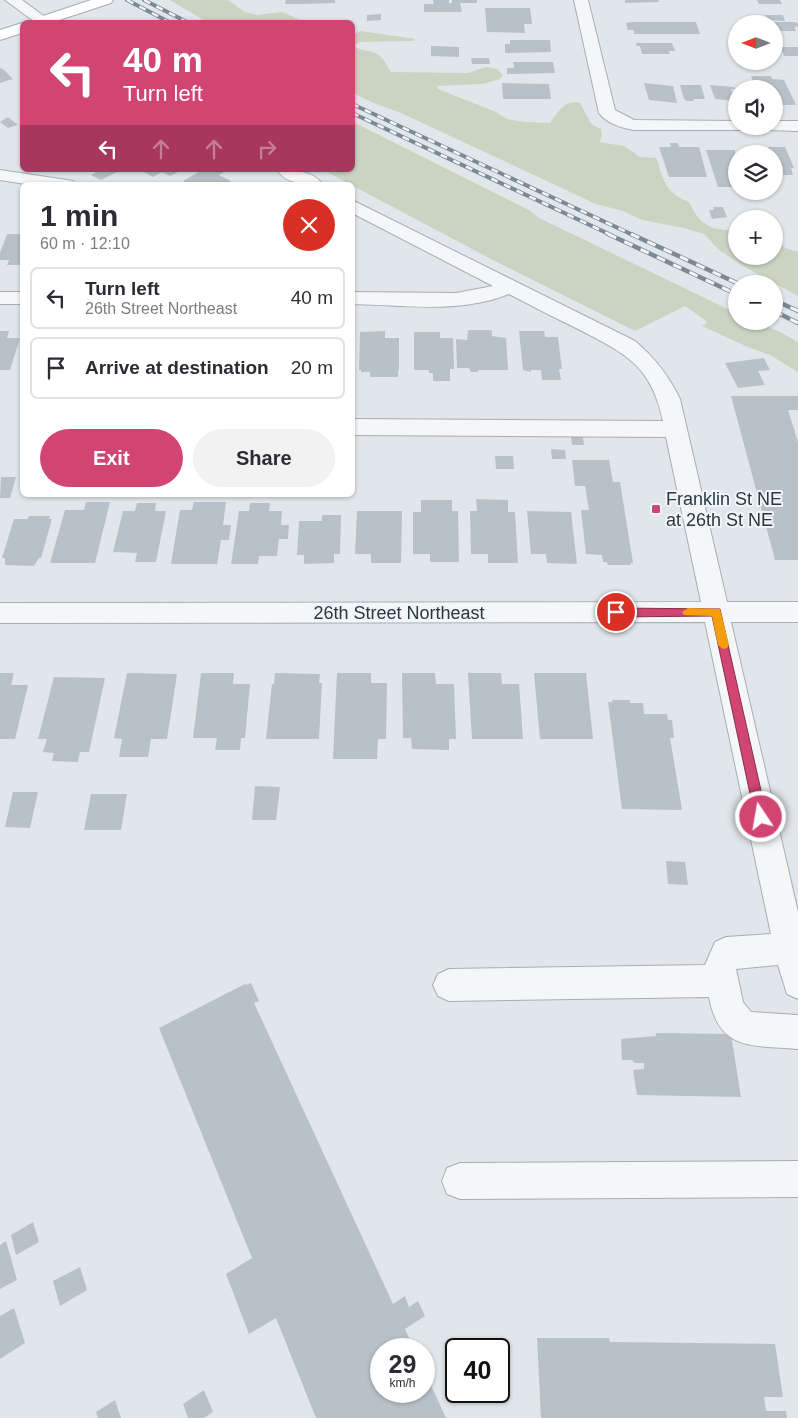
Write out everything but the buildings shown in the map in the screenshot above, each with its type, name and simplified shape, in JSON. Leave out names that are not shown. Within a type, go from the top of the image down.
[{"type":"main road","points":[[48,20],[106,0]]},
{"type":"main road","points":[[0,35],[20,29]]},
{"type":"street","points":[[12,0],[43,20]]},
{"type":"street","points":[[581,0],[605,108],[613,117],[634,125],[728,126]]},
{"type":"street","points":[[783,126],[798,126]]},
{"type":"street","points":[[290,172],[308,182]]},
{"type":"street","points":[[0,175],[47,182]]},
{"type":"street","points":[[355,207],[628,346],[645,359],[658,374],[670,399],[798,983]]},
{"type":"street","points":[[355,298],[480,297],[510,287]]},
{"type":"street","points":[[0,298],[20,298]]},
{"type":"street","points":[[355,427],[676,429]]},
{"type":"street","name":"26th Street Northeast","points":[[0,613],[798,612]]},
{"type":"street","points":[[790,948],[726,952],[720,969],[728,1010],[743,1028],[798,1032]]},
{"type":"street","points":[[449,985],[722,981]]},
{"type":"street","points":[[460,1181],[798,1179]]},
{"type":"green space","points":[[170,0],[228,0],[245,12],[257,15],[282,12],[300,20],[204,20]]},
{"type":"green space","points":[[361,31],[415,39],[412,41],[359,42],[355,45],[355,33]]},
{"type":"green space","points":[[355,47],[371,51],[380,56],[391,72],[468,73],[486,67],[497,69],[503,75],[500,79],[483,84],[437,86],[438,89],[496,112],[507,119],[550,123],[566,105],[575,102],[580,103],[591,124],[601,129],[602,137],[599,142],[624,146],[640,157],[656,158],[666,185],[670,190],[689,202],[697,216],[707,225],[713,228],[728,230],[728,256],[719,250],[704,234],[642,220],[623,211],[596,204],[401,113],[355,94]]},
{"type":"green space","points":[[355,123],[529,210],[539,218],[728,309],[728,330],[775,330],[798,342],[798,372],[770,355],[702,326],[707,323],[705,320],[685,306],[635,331],[491,259],[355,187],[355,182],[346,182],[327,172],[355,172]]},
{"type":"green space","points":[[783,246],[798,252],[798,296],[783,288],[783,275],[760,275],[742,265],[783,265]]},
{"type":"railway","points":[[127,0],[165,20]]},
{"type":"railway","points":[[144,0],[183,20]]},
{"type":"railway","points":[[355,105],[633,235]]},
{"type":"railway","points":[[355,114],[611,235]]},
{"type":"railway","points":[[608,234],[728,290]]},
{"type":"railway","points":[[631,234],[728,279]]},
{"type":"railway","points":[[783,304],[798,311]]},
{"type":"railway","points":[[783,316],[798,323]]},
{"type":"slow traffic","points":[[688,612],[716,612],[723,645]]},
{"type":"place","name":"Franklin St NE at 26th St NE","points":[[656,509]]},
{"type":"route","points":[[616,612],[716,612],[761,817]]}]
